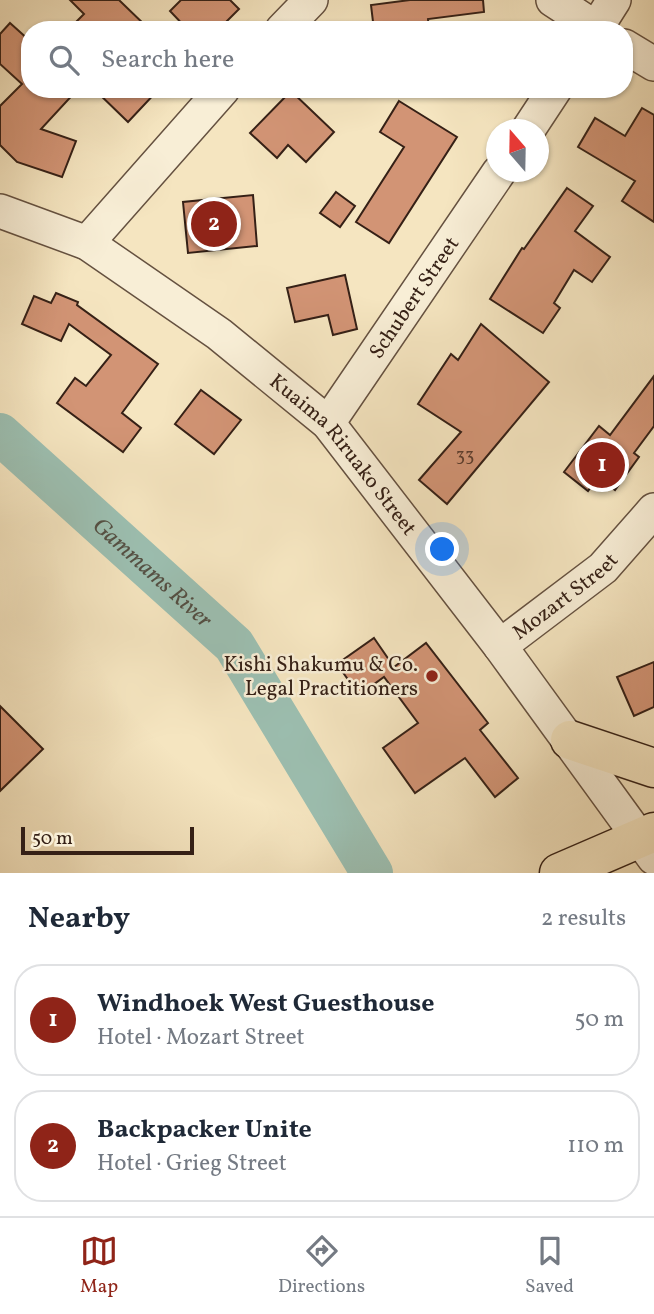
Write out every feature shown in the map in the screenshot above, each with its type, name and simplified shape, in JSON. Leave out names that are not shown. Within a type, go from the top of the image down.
[{"type":"highway","points":[[570,740],[654,768]]},
{"type":"highway","points":[[559,873],[649,843]]},
{"type":"street","points":[[291,21],[312,0]]},
{"type":"street","points":[[553,0],[585,21]]},
{"type":"street","points":[[602,21],[614,0]]},
{"type":"street","points":[[633,51],[654,64]]},
{"type":"street","points":[[87,243],[215,98]]},
{"type":"street","points":[[535,119],[549,98]]},
{"type":"street","name":"Schubert Street","points":[[328,423],[492,182]]},
{"type":"street","name":"Kuaima Riruako Street","points":[[0,211],[87,243],[219,334],[328,423],[649,843]]},
{"type":"street","name":"Mozart Street","points":[[500,646],[603,568],[654,510]]},
{"type":"building","points":[[70,0],[119,0],[141,21],[77,21],[84,14]]},
{"type":"building","points":[[181,0],[230,0],[239,9],[227,21],[179,21],[170,11]]},
{"type":"building","points":[[410,0],[483,0],[484,12],[428,21],[373,21],[371,5]]},
{"type":"building","points":[[10,23],[21,33],[21,83],[0,64],[0,34]]},
{"type":"building","points":[[21,85],[21,98],[70,98],[41,129],[76,141],[62,177],[17,162],[0,145],[0,106]]},
{"type":"building","points":[[103,98],[151,98],[128,122]]},
{"type":"building","points":[[284,98],[298,98],[334,132],[306,162],[288,145],[277,158],[250,133]]},
{"type":"building","points":[[399,101],[457,137],[389,243],[356,222],[404,147],[380,132]]},
{"type":"building","points":[[642,108],[654,115],[654,222],[622,201],[635,181],[578,147],[595,118],[625,136]]},
{"type":"building","points":[[567,188],[593,206],[575,231],[610,257],[592,282],[574,270],[554,303],[560,308],[543,333],[490,299],[522,248],[524,249]]},
{"type":"building","points":[[336,192],[355,206],[340,227],[320,213]]},
{"type":"building","points":[[253,195],[257,246],[188,253],[183,202]]},
{"type":"building","points":[[345,275],[357,329],[333,335],[328,315],[295,322],[287,288]]},
{"type":"building","points":[[56,293],[78,302],[77,305],[158,364],[122,413],[141,428],[123,452],[57,403],[75,378],[86,386],[111,355],[69,324],[61,341],[22,324],[34,296],[51,303]]},
{"type":"building","points":[[481,324],[549,382],[447,504],[419,480],[461,432],[418,404],[451,354],[458,360]]},
{"type":"building","points":[[654,376],[654,426],[634,453],[639,457],[615,490],[598,477],[588,491],[564,472],[599,426],[610,435]]},
{"type":"building","points":[[201,390],[241,420],[214,454],[175,424]]},
{"type":"building","points":[[374,638],[394,667],[426,643],[488,723],[480,730],[518,778],[495,797],[465,758],[415,793],[383,748],[418,723],[384,677],[359,695],[337,664]]},
{"type":"building","points":[[654,662],[654,707],[634,716],[617,677]]},
{"type":"building","points":[[0,706],[43,749],[0,791]]},
{"type":"waterway","name":"Gammams River","points":[[0,434],[234,645],[372,873]]},
{"type":"place","name":"Backpacker Unite","points":[[214,224]]},
{"type":"place","name":"Windhoek West Guesthouse","points":[[602,465]]},
{"type":"place","name":"Kishi Shakumu & Co. Legal Practitioners","points":[[432,676]]}]
